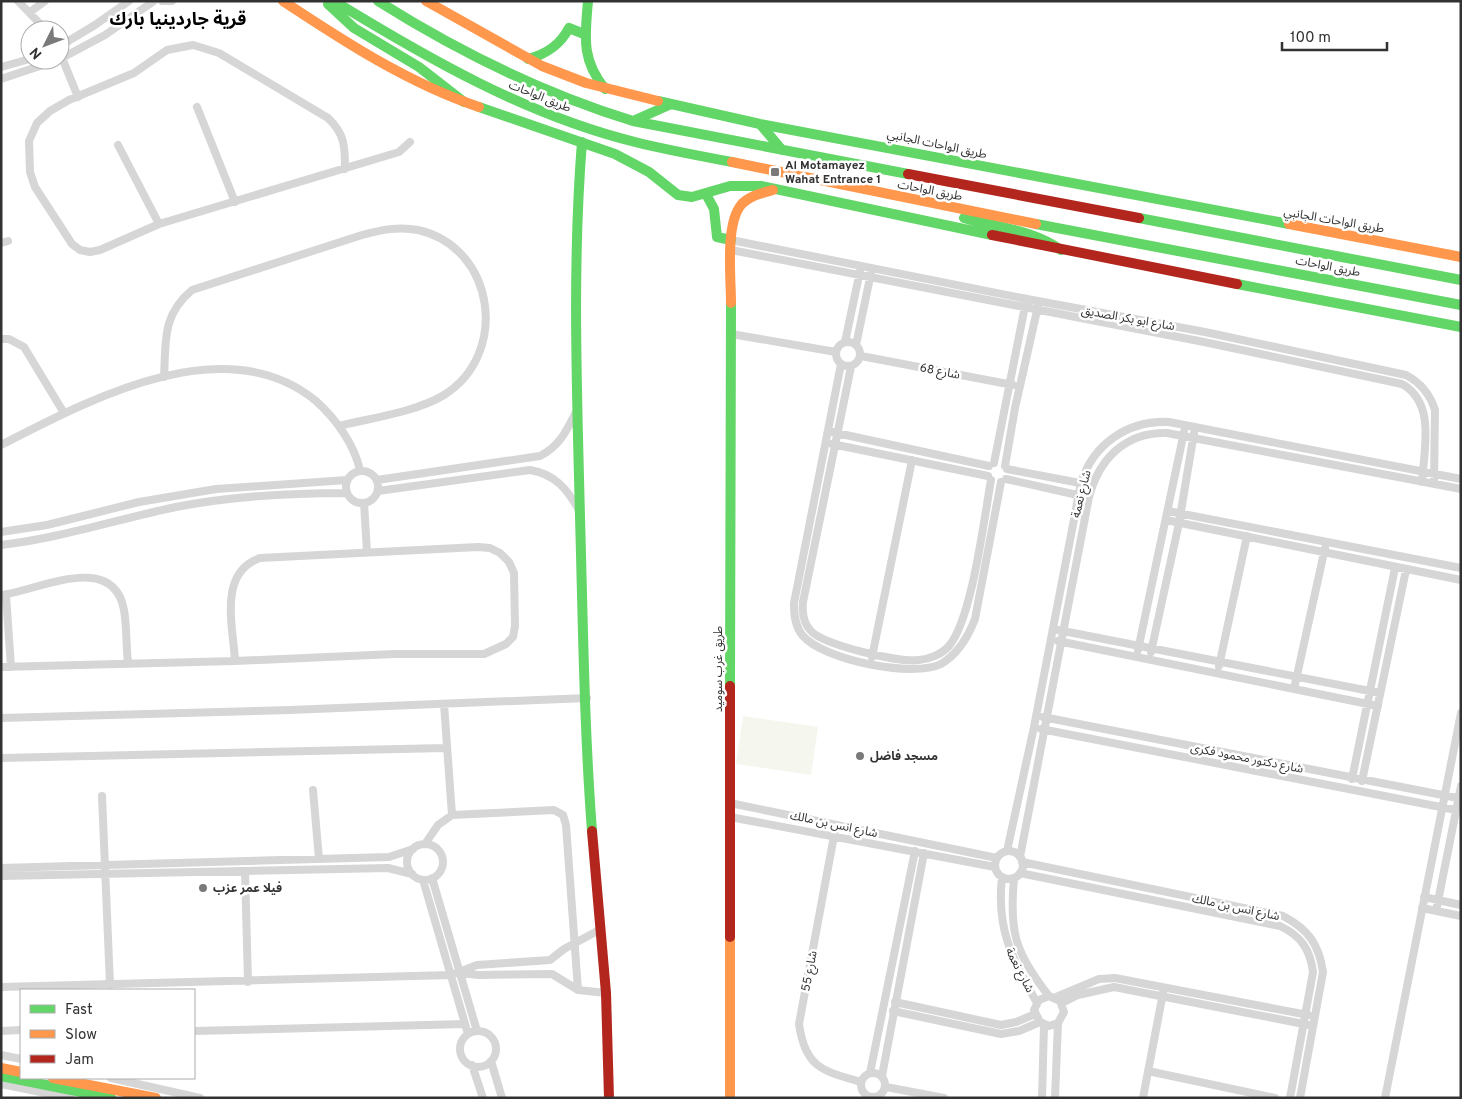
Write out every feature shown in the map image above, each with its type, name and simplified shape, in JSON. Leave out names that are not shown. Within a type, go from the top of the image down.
[{"type":"main road","points":[[283,1],[368,56],[464,102],[582,142],[634,164],[678,195],[692,197],[741,185],[775,189],[1061,250],[1461,326]]},
{"type":"main road","points":[[326,1],[346,22],[420,67],[464,102]]},
{"type":"main road","name":"طريق الواحات","points":[[334,1],[414,50],[519,103],[579,125],[684,154],[1461,305]]},
{"type":"main road","name":"طريق الواحات","points":[[378,1],[429,33],[479,60],[583,106],[633,120],[1461,280]]},
{"type":"main road","name":"طريق الواحات الجانبي","points":[[426,1],[528,59],[570,77],[605,89],[669,105],[760,124],[1461,257]]},
{"type":"main road","points":[[588,1],[584,34],[586,59],[594,75],[605,89]]},
{"type":"main road","points":[[528,59],[542,55],[556,47],[569,28],[584,34]]},
{"type":"main road","points":[[633,120],[669,105]]},
{"type":"main road","points":[[760,124],[782,150]]},
{"type":"main road","points":[[582,142],[577,202],[576,410],[587,698],[588,786],[602,929],[609,1098]]},
{"type":"main road","name":"طريق غرب سوميد","points":[[730,1098],[731,245],[734,219],[741,205],[753,196],[775,189]]},
{"type":"main road","points":[[706,194],[714,210],[717,237],[731,245]]},
{"type":"main road","points":[[944,206],[967,219],[1035,234],[1061,250]]},
{"type":"main road","points":[[1,1068],[20,1072]]},
{"type":"main road","points":[[1,1076],[111,1098]]},
{"type":"main road","points":[[58,1079],[156,1098]]},
{"type":"street","points":[[18,1],[37,20]]},
{"type":"street","points":[[30,12],[45,1]]},
{"type":"street","points":[[70,40],[95,25],[128,1]]},
{"type":"street","points":[[70,53],[106,35],[143,4],[154,1]]},
{"type":"street","points":[[162,1],[172,1]]},
{"type":"street","points":[[345,169],[345,142],[339,128],[328,118],[219,53],[206,48],[186,46],[167,50],[134,73],[50,111],[37,123],[29,142],[28,157],[35,187],[72,244],[80,250],[90,252],[100,250],[159,224],[236,202],[345,169],[399,152],[410,142]]},
{"type":"street","points":[[1,67],[20,61]]},
{"type":"street","points":[[1,79],[26,70]]},
{"type":"street","points":[[66,70],[78,97]]},
{"type":"street","points":[[197,107],[236,202]]},
{"type":"street","points":[[118,145],[159,224]]},
{"type":"street","points":[[164,377],[170,315],[179,301],[192,290],[362,235],[390,228],[418,230],[445,242],[467,260],[480,285],[487,312],[485,340],[476,362],[462,381],[444,395],[422,405],[339,426]]},
{"type":"street","name":"شارع ابو بكر الصديق","points":[[731,245],[872,269],[1205,332],[1406,375],[1422,385],[1435,410],[1434,484]]},
{"type":"street","name":"شارع ابو بكر الصديق","points":[[731,245],[859,276],[1204,342],[1402,384],[1414,393],[1425,412],[1422,482]]},
{"type":"street","points":[[851,367],[841,364],[836,359],[836,352],[839,346],[845,342],[860,267]]},
{"type":"street","points":[[872,269],[856,345],[861,356],[858,362],[851,367],[806,584],[803,602],[804,620],[815,635],[833,644],[907,660],[933,657],[949,646],[961,624],[966,609],[989,478],[1027,299]]},
{"type":"street","points":[[841,364],[798,583],[794,610],[798,629],[814,645],[830,653],[905,670],[928,669],[948,659],[963,644],[976,612],[1006,468],[1020,386],[1039,302]]},
{"type":"street","points":[[731,334],[836,352]]},
{"type":"street","points":[[1,339],[9,339],[24,347],[64,413]]},
{"type":"street","points":[[845,342],[856,345]]},
{"type":"street","name":"شارع 68","points":[[861,356],[1020,386]]},
{"type":"street","points":[[1,444],[98,397],[164,377],[232,369],[257,372],[282,380],[305,393],[323,408],[339,426],[351,445],[360,470]]},
{"type":"street","points":[[377,480],[540,456],[556,445],[563,437],[576,410]]},
{"type":"street","name":"شارع نعمة","points":[[1007,851],[1052,640],[1081,484],[1087,468],[1097,452],[1119,433],[1135,426],[1152,422],[1185,425],[1461,479]]},
{"type":"street","points":[[1137,657],[1185,425]]},
{"type":"street","points":[[1149,659],[1179,523],[1195,427]]},
{"type":"street","points":[[828,432],[992,464],[1001,463],[1006,468],[1092,485]]},
{"type":"street","name":"شارع نعمة","points":[[1021,860],[1046,717],[1089,497],[1092,485],[1103,463],[1114,451],[1128,441],[1151,433],[1183,435],[1461,489]]},
{"type":"street","points":[[826,442],[1003,481],[1089,497]]},
{"type":"street","points":[[870,663],[912,460]]},
{"type":"street","points":[[360,470],[372,474],[377,480],[378,491],[371,500],[364,503],[354,501],[347,493],[347,480],[352,474],[360,470]]},
{"type":"street","points":[[378,491],[530,470],[542,472],[563,485],[580,511]]},
{"type":"street","points":[[1,532],[47,525],[140,502],[216,488],[347,480]]},
{"type":"street","points":[[1,545],[59,535],[177,507],[219,500],[262,496],[347,493]]},
{"type":"street","points":[[364,503],[367,552]]},
{"type":"street","points":[[1168,511],[1461,568]]},
{"type":"street","points":[[1166,520],[1461,580]]},
{"type":"street","points":[[1218,673],[1247,536]]},
{"type":"street","points":[[1294,689],[1326,541]]},
{"type":"street","points":[[1,667],[235,661],[395,654],[484,654],[506,644],[513,637],[516,626],[514,573],[509,562],[500,554],[490,548],[478,547],[273,556],[249,562],[239,571],[233,582],[231,595],[235,661]]},
{"type":"street","points":[[1352,779],[1395,568]]},
{"type":"street","points":[[1362,781],[1406,570]]},
{"type":"street","points":[[11,667],[3,595],[72,578],[88,576],[105,581],[117,592],[123,608],[128,663]]},
{"type":"street","points":[[798,583],[806,584]]},
{"type":"street","points":[[1054,629],[1380,692]]},
{"type":"street","points":[[1052,640],[1378,706]]},
{"type":"street","points":[[830,653],[833,644]]},
{"type":"street","points":[[1,718],[587,698]]},
{"type":"street","points":[[444,704],[445,748],[452,815]]},
{"type":"street","points":[[1385,1098],[1461,713]]},
{"type":"street","name":"شارع دكتور محمود فكرى","points":[[1036,716],[1362,781],[1458,798]]},
{"type":"street","name":"شارع دكتور محمود فكرى","points":[[1034,727],[1260,773],[1456,810]]},
{"type":"street","points":[[1,758],[445,748]]},
{"type":"street","points":[[1260,773],[1262,761]]},
{"type":"street","points":[[1436,911],[1461,786]]},
{"type":"street","points":[[313,790],[319,859]]},
{"type":"street","points":[[102,796],[110,985]]},
{"type":"street","name":"شارع انس بن مالك","points":[[730,803],[922,842],[996,863]]},
{"type":"street","points":[[425,844],[438,825],[452,815],[554,810],[563,815],[566,825],[578,990]]},
{"type":"street","name":"شارع انس بن مالك","points":[[730,817],[920,852],[996,863]]},
{"type":"street","name":"شارع 55","points":[[836,825],[799,1024],[802,1043],[810,1060],[824,1072],[861,1082]]},
{"type":"street","points":[[882,1076],[870,1073],[864,1076],[861,1082],[865,1096],[876,1097],[883,1093],[886,1087],[882,1076],[922,842]]},
{"type":"street","points":[[1,876],[13,872],[104,870],[245,871],[388,868],[412,874],[423,880],[432,878],[442,868],[442,858],[434,847],[425,844],[389,857],[104,870]]},
{"type":"street","points":[[412,874],[407,861],[413,848]]},
{"type":"street","points":[[1007,851],[1016,853],[1021,860],[1017,875],[1002,877],[996,863],[1007,851]]},
{"type":"street","points":[[870,1073],[920,852]]},
{"type":"street","name":"شارع انس بن مالك","points":[[1021,860],[1283,916],[1299,924],[1312,938],[1320,954],[1323,972],[1300,1098]]},
{"type":"street","points":[[1,868],[13,872]]},
{"type":"street","points":[[245,871],[248,982]]},
{"type":"street","name":"شارع نعمة","points":[[1017,875],[1011,917],[1017,946],[1025,964],[1056,999]]},
{"type":"street","name":"شارع انس بن مالك","points":[[1017,875],[1180,905],[1280,926],[1294,933],[1304,944],[1311,957],[1313,972],[1290,1098]]},
{"type":"street","name":"شارع نعمة","points":[[1002,877],[1000,905],[1005,938],[1012,958],[1037,1003]]},
{"type":"street","points":[[432,878],[478,1031]]},
{"type":"street","points":[[423,880],[468,1034]]},
{"type":"street","points":[[1180,905],[1182,895]]},
{"type":"street","points":[[1424,897],[1461,905]]},
{"type":"street","points":[[1422,908],[1461,916]]},
{"type":"street","points":[[1,987],[110,985],[177,987],[248,982],[451,975],[477,965],[550,960],[602,929]]},
{"type":"street","points":[[550,960],[552,974]]},
{"type":"street","points":[[460,973],[478,975],[552,974],[578,990],[606,993]]},
{"type":"street","points":[[1056,999],[1099,979],[1115,978],[1164,986],[1315,1017]]},
{"type":"street","points":[[1143,1098],[1164,986]]},
{"type":"street","points":[[1042,1098],[1042,1024],[1035,1014],[1037,1003],[1042,998],[1056,999],[1100,988],[1114,988],[1314,1026]]},
{"type":"street","points":[[1055,1098],[1058,1023],[1064,1012],[1056,999]]},
{"type":"street","points":[[885,1002],[1002,1034],[1042,1024],[1058,1023]]},
{"type":"street","points":[[894,1006],[1001,1025],[1016,1022],[1035,1014]]},
{"type":"street","points":[[195,1030],[465,1024]]},
{"type":"street","points":[[1,1032],[20,1030]]},
{"type":"street","points":[[478,1031],[489,1034],[493,1039],[496,1050],[491,1061],[482,1066],[472,1065],[463,1059],[460,1048],[468,1034],[478,1031]]},
{"type":"street","points":[[1,1055],[20,1059]]},
{"type":"street","points":[[491,1061],[502,1098]]},
{"type":"street","points":[[472,1065],[483,1098]]},
{"type":"street","points":[[1148,1071],[1275,1098]]},
{"type":"street","points":[[115,1079],[200,1098]]},
{"type":"street","points":[[1,1084],[70,1098]]},
{"type":"street","points":[[886,1087],[944,1098]]},
{"type":"shaded area","points":[[743,716],[818,727],[811,775],[736,764]]},
{"type":"traffic: fast","points":[[334,1],[442,64],[517,101],[555,117],[635,142],[732,162]]},
{"type":"traffic: fast","points":[[378,1],[408,20],[502,70],[599,110],[633,121],[908,174]]},
{"type":"traffic: fast","points":[[588,1],[586,47],[592,68],[605,89]]},
{"type":"traffic: fast","points":[[328,4],[354,28],[419,67],[464,102]]},
{"type":"traffic: fast","points":[[528,59],[552,48],[569,28],[584,34]]},
{"type":"traffic: fast","points":[[658,101],[760,124],[1289,224]]},
{"type":"traffic: fast","points":[[633,121],[669,105]]},
{"type":"traffic: fast","points":[[479,107],[615,154],[649,172],[678,195],[692,197],[730,186],[761,186],[992,235]]},
{"type":"traffic: fast","points":[[760,124],[782,150]]},
{"type":"traffic: fast","points":[[582,142],[577,235],[577,376],[584,674],[592,831]]},
{"type":"traffic: fast","points":[[706,194],[714,209],[717,237],[731,240]]},
{"type":"traffic: fast","points":[[964,218],[1026,233],[1061,250]]},
{"type":"traffic: fast","points":[[1139,218],[1461,280]]},
{"type":"traffic: fast","points":[[1036,224],[1461,305]]},
{"type":"traffic: fast","points":[[1237,284],[1461,327]]},
{"type":"traffic: fast","points":[[730,686],[731,303]]},
{"type":"traffic: fast","points":[[1,1076],[111,1098]]},
{"type":"traffic: slow","points":[[283,1],[402,74],[479,107]]},
{"type":"traffic: slow","points":[[426,1],[542,66],[586,83],[658,101]]},
{"type":"traffic: slow","points":[[732,162],[1036,224]]},
{"type":"traffic: slow","points":[[731,303],[730,252],[736,214],[741,205],[748,199],[773,190]]},
{"type":"traffic: slow","points":[[1289,224],[1461,257]]},
{"type":"traffic: slow","points":[[730,937],[730,1098]]},
{"type":"traffic: slow","points":[[1,1068],[20,1072]]},
{"type":"traffic: slow","points":[[58,1079],[156,1098]]},
{"type":"traffic: jam","points":[[908,174],[1139,218]]},
{"type":"traffic: jam","points":[[992,235],[1237,284]]},
{"type":"traffic: jam","points":[[730,686],[730,937]]},
{"type":"traffic: jam","points":[[592,831],[606,993],[609,1098]]},
{"type":"place","name":"Al Motamayez Wahat Entrance 1","points":[[775,172]]},
{"type":"place","name":"مسجد فاضل","points":[[860,756]]},
{"type":"place","name":"فيلا عمر عزب","points":[[203,888]]},
{"type":"district","name":"قرية جاردينيا بارك","points":[[178,19]]}]
